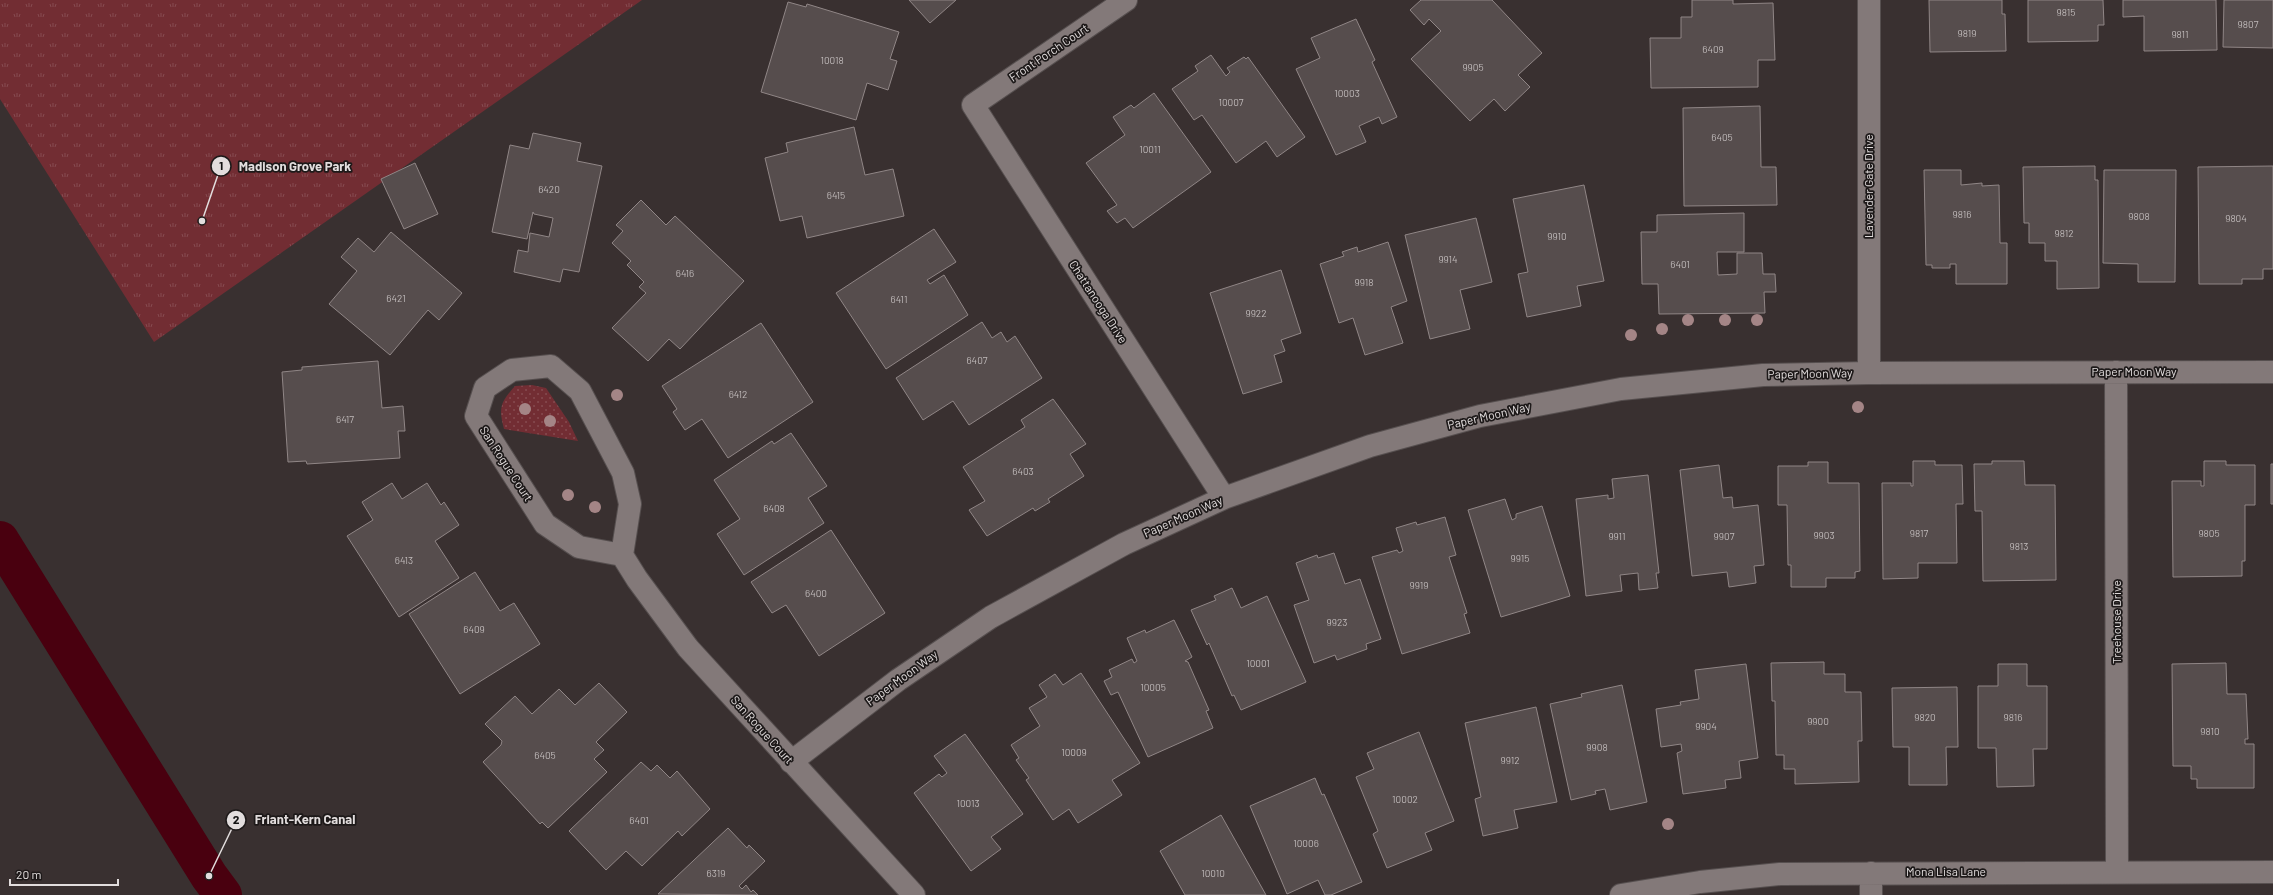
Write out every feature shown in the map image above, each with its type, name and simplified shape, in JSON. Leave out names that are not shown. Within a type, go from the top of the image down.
[{"type":"street","name":"Front Porch Court","points":[[973,105],[1126,0]]},
{"type":"street","name":"Lavender Gate Drive","points":[[1869,0],[1870,373]]},
{"type":"street","name":"Chattanooga Drive","points":[[973,105],[1224,498]]},
{"type":"street","name":"San Rogue Court","points":[[622,555],[579,547],[545,524],[476,416],[485,388],[512,370],[551,366],[580,391],[623,473],[630,504],[622,555],[637,579],[688,648],[914,895]]},
{"type":"street","name":"Treehouse Drive","points":[[2116,372],[2117,872]]},
{"type":"street","name":"Paper Moon Way","points":[[792,762],[898,680],[991,617],[1124,544],[1224,498],[1370,446],[1480,416],[1621,389],[1763,375],[1870,373],[2273,372]]},
{"type":"street","name":"Mona Lisa Lane","points":[[1621,895],[1700,882],[1772,875],[1871,873],[2273,872]]},
{"type":"street","points":[[1871,873],[1871,895]]},
{"type":"green space","points":[[0,0],[642,0],[154,342],[0,99]]},
{"type":"green space","points":[[532,385],[546,388],[569,422],[578,441],[504,429],[501,410],[507,396],[515,386]]},
{"type":"building","points":[[909,0],[956,0],[930,23]]},
{"type":"building","points":[[1421,0],[1492,0],[1542,53],[1518,75],[1530,87],[1505,111],[1494,99],[1470,121],[1411,59],[1441,31],[1429,19],[1424,25],[1410,10]]},
{"type":"building","points":[[1692,0],[1733,0],[1733,4],[1773,3],[1775,60],[1758,60],[1758,87],[1651,88],[1650,38],[1681,38],[1681,17],[1692,17]]},
{"type":"building","points":[[1929,0],[2002,0],[2002,14],[2005,14],[2006,51],[1930,52]]},
{"type":"building","points":[[2028,0],[2103,0],[2104,25],[2098,25],[2098,41],[2028,42]]},
{"type":"building","points":[[2123,0],[2216,0],[2217,50],[2144,51],[2144,16],[2123,17]]},
{"type":"building","points":[[2224,0],[2273,0],[2273,48],[2223,47]]},
{"type":"building","points":[[788,2],[806,7],[807,4],[899,32],[890,59],[897,61],[888,90],[867,83],[856,120],[761,92]]},
{"type":"building","points":[[1356,19],[1375,60],[1372,62],[1397,117],[1382,124],[1379,117],[1359,126],[1366,142],[1336,155],[1296,69],[1320,58],[1311,38]]},
{"type":"building","points":[[1211,55],[1226,76],[1230,72],[1227,68],[1244,57],[1246,59],[1248,57],[1305,137],[1277,157],[1266,141],[1236,163],[1202,115],[1194,120],[1172,89],[1198,71],[1195,66]]},
{"type":"building","points":[[1154,93],[1211,172],[1133,228],[1125,218],[1117,223],[1107,211],[1117,205],[1086,163],[1125,135],[1113,117],[1131,105],[1134,108]]},
{"type":"building","points":[[1760,106],[1761,167],[1776,167],[1777,205],[1684,206],[1683,108]]},
{"type":"building","points":[[854,127],[865,175],[893,169],[904,216],[807,238],[802,216],[780,221],[765,158],[788,152],[786,143]]},
{"type":"building","points":[[533,133],[581,143],[577,161],[602,166],[579,272],[563,269],[560,282],[514,272],[518,250],[528,252],[530,233],[549,237],[553,218],[534,214],[533,212],[527,239],[492,232],[510,145],[529,149]]},
{"type":"building","points":[[415,163],[438,214],[404,229],[381,179]]},
{"type":"building","points":[[2095,166],[2095,180],[2098,180],[2099,288],[2057,289],[2057,261],[2045,261],[2045,243],[2029,243],[2029,223],[2024,223],[2023,167]]},
{"type":"building","points":[[2273,166],[2273,269],[2263,269],[2263,279],[2242,279],[2242,284],[2199,284],[2198,167]]},
{"type":"building","points":[[1924,170],[1961,170],[1961,185],[1982,183],[1982,186],[1999,185],[2000,243],[2007,243],[2007,284],[1956,284],[1956,264],[1950,264],[1950,268],[1932,268],[1932,265],[1926,265]]},
{"type":"building","points":[[2104,170],[2176,170],[2175,282],[2138,282],[2138,264],[2103,263]]},
{"type":"building","points":[[1584,185],[1604,281],[1577,286],[1581,306],[1527,317],[1518,274],[1528,272],[1513,199]]},
{"type":"building","points":[[641,200],[666,225],[675,216],[744,281],[680,349],[669,339],[648,361],[612,328],[646,293],[639,287],[644,282],[627,265],[631,261],[612,243],[623,231],[616,225]]},
{"type":"building","points":[[1744,213],[1744,252],[1717,252],[1718,275],[1737,274],[1737,253],[1762,253],[1763,274],[1775,274],[1776,292],[1764,292],[1765,313],[1659,314],[1658,284],[1642,284],[1641,232],[1657,232],[1657,215]]},
{"type":"building","points":[[1476,218],[1492,282],[1460,290],[1470,329],[1430,339],[1405,235]]},
{"type":"building","points":[[934,229],[956,262],[927,280],[930,284],[944,275],[968,315],[886,369],[836,293]]},
{"type":"building","points":[[391,232],[462,293],[439,320],[428,310],[390,355],[329,304],[357,271],[341,257],[358,238],[374,252]]},
{"type":"building","points":[[1388,242],[1407,301],[1391,307],[1403,343],[1365,355],[1353,318],[1339,323],[1320,264],[1344,256],[1342,252],[1357,247],[1358,252]]},
{"type":"building","points":[[1281,270],[1301,333],[1281,340],[1285,351],[1274,355],[1282,382],[1243,394],[1210,293]]},
{"type":"building","points":[[982,322],[992,338],[1001,332],[1007,342],[1015,336],[1042,378],[969,425],[953,401],[923,420],[896,378]]},
{"type":"building","points":[[761,323],[813,402],[728,458],[702,419],[685,430],[673,412],[677,409],[662,386]]},
{"type":"building","points":[[378,361],[382,408],[403,406],[405,431],[398,431],[400,458],[307,464],[306,461],[288,462],[282,372],[302,370],[302,367]]},
{"type":"building","points":[[1053,399],[1086,444],[1070,454],[1084,476],[1048,499],[1050,502],[1035,511],[1033,508],[987,536],[969,510],[985,501],[963,467],[1025,427],[1021,420]]},
{"type":"building","points":[[791,433],[827,486],[808,498],[824,523],[744,575],[717,534],[740,519],[714,480],[772,441],[774,444]]},
{"type":"building","points":[[1913,461],[1935,461],[1935,465],[1962,465],[1963,504],[1956,504],[1957,563],[1918,563],[1918,578],[1883,579],[1882,483],[1911,483],[1911,486],[1913,486]]},
{"type":"building","points":[[1992,461],[2024,461],[2025,485],[2055,485],[2056,580],[1983,581],[1982,511],[1975,511],[1974,464],[1992,464]]},
{"type":"building","points":[[2204,461],[2226,461],[2226,465],[2255,465],[2255,505],[2245,505],[2245,561],[2242,561],[2242,576],[2173,577],[2172,481],[2201,481],[2201,486],[2204,486]]},
{"type":"building","points":[[1808,462],[1828,462],[1828,483],[1859,483],[1860,571],[1855,572],[1855,578],[1826,578],[1826,587],[1791,587],[1791,565],[1788,565],[1787,505],[1778,505],[1778,466],[1808,466]]},
{"type":"building","points":[[2271,464],[2273,464],[2273,504],[2271,504]]},
{"type":"building","points":[[1719,465],[1723,498],[1732,497],[1733,508],[1758,505],[1764,565],[1754,566],[1756,583],[1729,587],[1727,572],[1692,576],[1680,470]]},
{"type":"building","points":[[1648,475],[1659,573],[1656,573],[1658,588],[1639,590],[1638,573],[1620,575],[1622,591],[1586,596],[1576,499],[1608,495],[1608,499],[1614,498],[1612,479]]},
{"type":"building","points":[[392,483],[402,499],[427,483],[441,505],[444,502],[459,525],[435,541],[459,578],[399,617],[347,536],[373,520],[362,502]]},
{"type":"building","points":[[1505,499],[1512,520],[1516,518],[1516,514],[1542,506],[1570,596],[1501,617],[1468,510]]},
{"type":"building","points":[[1445,517],[1456,555],[1449,557],[1467,613],[1464,614],[1470,633],[1402,654],[1372,557],[1397,550],[1399,553],[1403,551],[1396,528],[1416,522],[1417,525]]},
{"type":"building","points":[[831,530],[885,613],[819,656],[786,605],[772,613],[751,582]]},
{"type":"building","points":[[1334,553],[1345,584],[1360,579],[1381,639],[1366,644],[1367,649],[1337,660],[1335,655],[1314,663],[1294,605],[1309,600],[1296,563],[1317,555],[1318,558]]},
{"type":"building","points":[[475,572],[500,611],[514,603],[540,644],[460,694],[409,614]]},
{"type":"building","points":[[1232,588],[1241,608],[1267,596],[1306,682],[1241,710],[1234,695],[1232,696],[1209,643],[1207,645],[1191,610],[1216,600],[1214,596]]},
{"type":"building","points":[[1174,620],[1192,657],[1185,661],[1188,662],[1209,710],[1206,711],[1213,728],[1148,757],[1118,692],[1111,695],[1104,681],[1112,677],[1109,670],[1132,659],[1134,663],[1137,661],[1127,638],[1145,630],[1146,633]]},
{"type":"building","points":[[1824,662],[1824,674],[1845,674],[1845,692],[1861,692],[1862,741],[1858,741],[1859,782],[1795,784],[1795,769],[1784,769],[1784,755],[1776,755],[1775,701],[1772,701],[1771,663]]},
{"type":"building","points":[[2226,663],[2227,694],[2246,694],[2248,739],[2245,739],[2245,744],[2254,744],[2254,788],[2197,788],[2197,779],[2191,779],[2191,766],[2173,766],[2172,664]]},
{"type":"building","points":[[1746,664],[1758,758],[1739,761],[1741,778],[1725,780],[1726,788],[1683,794],[1677,753],[1682,751],[1681,744],[1661,747],[1656,709],[1681,705],[1680,702],[1699,699],[1695,670]]},
{"type":"building","points":[[1998,664],[2027,664],[2027,686],[2047,686],[2047,749],[2033,749],[2034,786],[1997,787],[1996,748],[1978,748],[1978,686],[1998,686]]},
{"type":"building","points":[[1081,673],[1140,763],[1112,780],[1122,795],[1078,823],[1069,809],[1053,820],[1026,780],[1029,778],[1016,760],[1019,758],[1011,745],[1040,726],[1029,708],[1047,697],[1039,685],[1055,674],[1063,685]]},
{"type":"building","points":[[599,683],[627,712],[596,742],[604,750],[594,759],[607,772],[548,828],[542,822],[540,824],[483,762],[501,745],[502,741],[485,724],[515,696],[532,714],[559,689],[575,705]]},
{"type":"building","points":[[1622,685],[1647,802],[1610,810],[1605,789],[1595,791],[1596,794],[1571,800],[1550,704],[1582,697],[1581,694]]},
{"type":"building","points":[[1957,687],[1958,747],[1946,747],[1947,785],[1909,785],[1909,747],[1893,747],[1892,688]]},
{"type":"building","points":[[1536,707],[1557,802],[1514,810],[1518,828],[1483,836],[1475,799],[1481,797],[1465,723]]},
{"type":"building","points":[[1419,732],[1454,821],[1425,833],[1432,850],[1387,868],[1373,834],[1378,831],[1356,777],[1374,769],[1367,753]]},
{"type":"building","points":[[965,734],[1023,814],[991,837],[1001,849],[971,871],[914,793],[939,774],[942,777],[947,773],[934,756]]},
{"type":"building","points":[[641,762],[651,771],[657,765],[670,778],[677,771],[710,809],[682,836],[678,831],[642,866],[626,851],[606,870],[569,831]]},
{"type":"building","points":[[1315,778],[1322,795],[1324,794],[1362,882],[1331,895],[1325,895],[1318,880],[1287,894],[1250,806]]},
{"type":"building","points":[[1221,815],[1266,895],[1185,895],[1160,851]]},
{"type":"building","points":[[728,828],[747,848],[749,845],[765,861],[739,886],[742,889],[746,885],[751,892],[753,890],[758,895],[658,894]]},
{"type":"waterway","points":[[0,540],[209,876],[223,895]]},
{"type":"place","name":"Madison Grove Park","points":[[202,221]]},
{"type":"place","name":"Friant-Kern Canal","points":[[209,876]]}]
